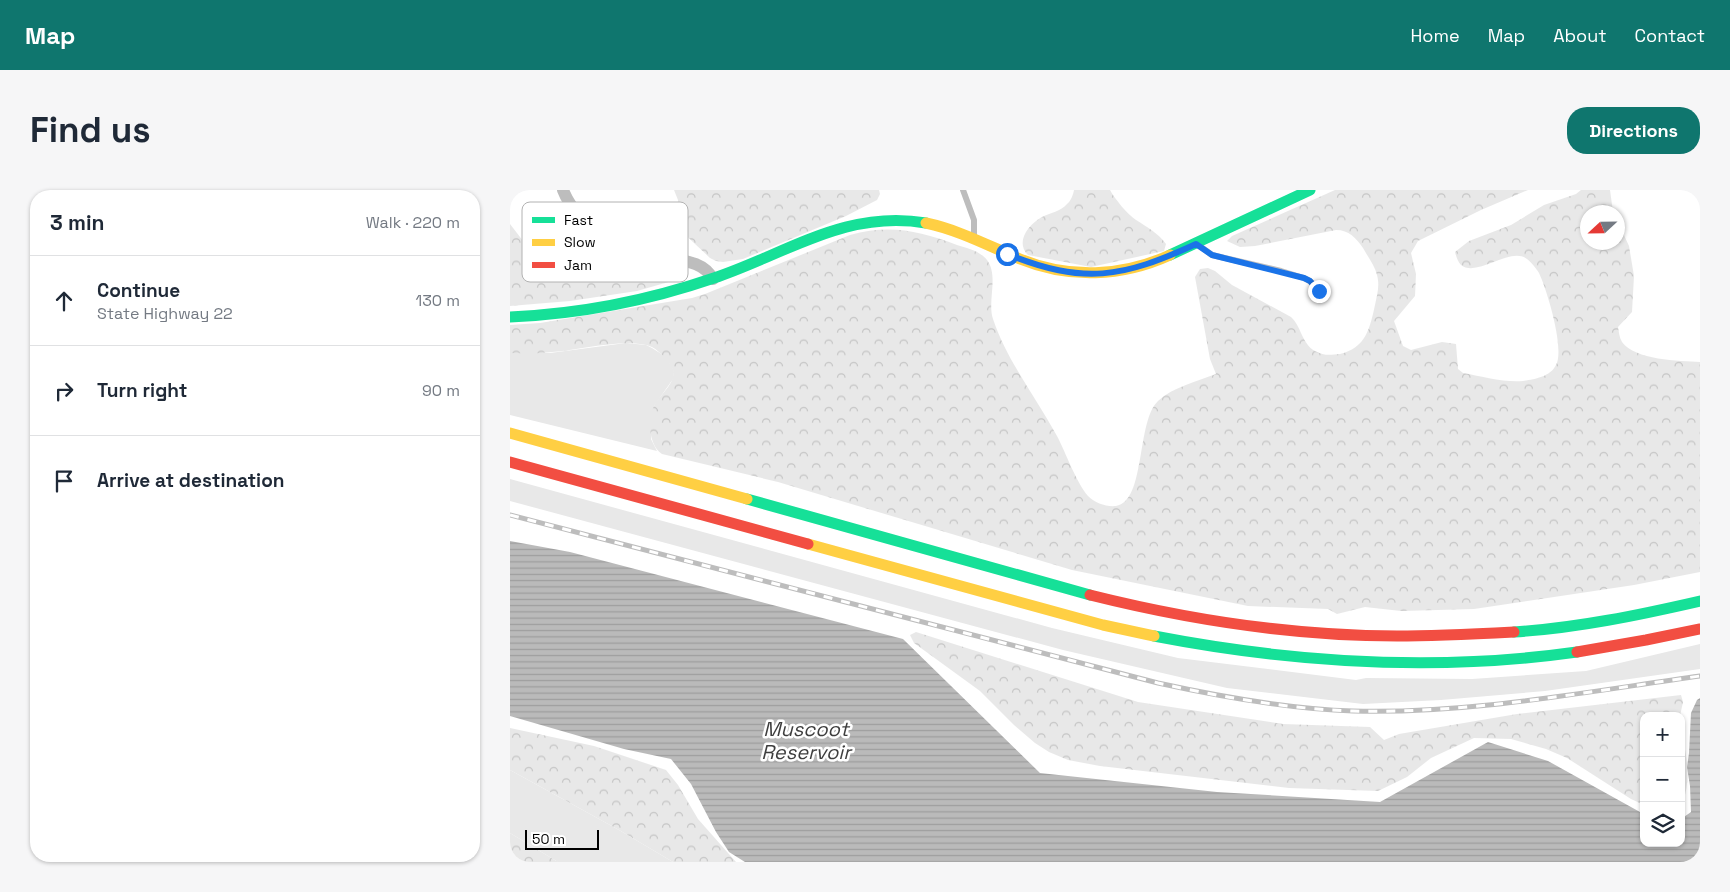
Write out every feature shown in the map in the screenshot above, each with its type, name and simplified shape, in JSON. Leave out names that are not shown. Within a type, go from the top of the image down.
[{"type":"main road","points":[[510,317],[556,315],[612,307],[666,294],[713,280],[830,232],[864,222],[917,221],[951,229],[1044,268],[1061,272],[1107,274],[1141,267],[1196,244],[1310,190]]},
{"type":"main road","points":[[510,434],[1056,585],[1162,611],[1215,621],[1321,633],[1428,636],[1534,630],[1641,614],[1700,601]]},
{"type":"main road","points":[[510,462],[1102,626],[1211,648],[1319,660],[1375,663],[1447,663],[1536,657],[1646,641],[1700,630]]},
{"type":"street","points":[[563,190],[570,202]]},
{"type":"street","points":[[688,262],[697,264],[709,272],[713,280]]},
{"type":"lane","points":[[963,190],[974,220],[974,239]]},
{"type":"lane","points":[[1196,244],[1212,255],[1304,278],[1310,281],[1319,291]]},
{"type":"green space","points":[[674,190],[879,190],[880,194],[877,200],[846,216],[743,259],[723,262],[710,258],[688,237],[688,202],[678,202]]},
{"type":"green space","points":[[1074,190],[1110,190],[1129,214],[1163,240],[1166,244],[1164,251],[1091,267],[1028,255],[1024,250],[1023,239],[1028,229],[1037,220],[1065,206],[1071,200]]},
{"type":"green space","points":[[1335,190],[1528,190],[1481,210],[1418,241],[1411,253],[1416,274],[1415,296],[1394,321],[1403,346],[1411,350],[1442,342],[1456,344],[1458,369],[1463,373],[1501,380],[1523,381],[1546,375],[1556,365],[1558,357],[1557,333],[1554,319],[1539,273],[1529,260],[1520,256],[1512,256],[1476,268],[1468,268],[1460,264],[1455,252],[1469,241],[1511,225],[1544,205],[1576,194],[1581,190],[1610,190],[1612,205],[1580,205],[1580,250],[1625,250],[1625,237],[1629,246],[1634,276],[1632,312],[1618,327],[1622,342],[1628,348],[1647,356],[1700,362],[1700,572],[1634,585],[1474,609],[1401,611],[1365,607],[1337,614],[1328,609],[1248,606],[1072,570],[778,482],[662,454],[654,445],[652,439],[650,418],[656,402],[670,385],[673,370],[661,353],[649,346],[624,343],[547,353],[510,353],[510,325],[540,323],[692,298],[850,235],[878,230],[891,230],[930,236],[973,250],[987,260],[993,281],[991,304],[993,319],[1006,350],[1049,421],[1075,475],[1088,496],[1097,503],[1116,506],[1126,501],[1132,490],[1137,476],[1146,426],[1151,411],[1158,401],[1178,388],[1216,374],[1210,359],[1195,277],[1200,269],[1208,268],[1215,271],[1232,285],[1291,317],[1310,348],[1318,353],[1330,355],[1349,351],[1361,342],[1369,329],[1378,290],[1378,279],[1371,262],[1352,235],[1345,231],[1336,230],[1255,246],[1240,247],[1227,241],[1232,236]]},
{"type":"green space","points":[[510,224],[522,240],[522,282],[668,282],[637,291],[570,301],[510,306]]},
{"type":"green space","points":[[626,343],[646,345],[652,348],[663,355],[672,366],[674,372],[673,379],[654,406],[651,439],[657,451],[510,415],[510,353],[550,353]]},
{"type":"green space","points":[[510,479],[1052,628],[1178,658],[1356,680],[1366,678],[1472,679],[1586,671],[1700,644],[1700,669],[1545,691],[1441,700],[1363,704],[1227,688],[1063,650],[510,501]]},
{"type":"green space","points":[[916,632],[1138,702],[1283,724],[1370,727],[1384,740],[1399,734],[1517,714],[1681,695],[1683,702],[1681,712],[1640,712],[1640,803],[1567,758],[1546,749],[1511,739],[1474,738],[1431,758],[1407,777],[1378,791],[1289,788],[1100,766],[1068,760],[1049,752],[1035,743],[980,691],[914,643],[910,635]]},
{"type":"green space","points":[[510,728],[594,746],[666,770],[678,785],[698,819],[736,862],[673,862],[510,770]]},
{"type":"green space","points":[[1685,750],[1687,759],[1685,792]]},
{"type":"green space","points":[[510,770],[673,862],[558,862],[510,833]]},
{"type":"green space","points":[[510,833],[558,862],[510,862]]},
{"type":"water","name":"Muscoot Reservoir","points":[[510,541],[570,552],[903,639],[1040,773],[1217,792],[1380,802],[1488,742],[1548,761],[1640,812],[1640,847],[1685,847],[1685,816],[1691,812],[1687,767],[1691,713],[1697,700],[1700,698],[1700,862],[745,862],[729,852],[716,832],[691,784],[671,759],[624,749],[510,716]]},
{"type":"railway","points":[[510,515],[1158,683],[1280,705],[1353,711],[1440,709],[1527,701],[1700,676]]},
{"type":"traffic: fast","points":[[1170,255],[1310,190]]},
{"type":"traffic: fast","points":[[510,317],[562,313],[638,300],[714,278],[817,236],[869,222],[897,220],[926,223]]},
{"type":"traffic: fast","points":[[747,499],[1090,595]]},
{"type":"traffic: fast","points":[[1514,632],[1608,620],[1700,601]]},
{"type":"traffic: fast","points":[[1154,636],[1259,653],[1365,662],[1471,662],[1577,652]]},
{"type":"traffic: slow","points":[[926,223],[962,234],[1020,259],[1057,270],[1095,273],[1114,271],[1133,268],[1170,255]]},
{"type":"traffic: slow","points":[[510,433],[747,499]]},
{"type":"traffic: slow","points":[[808,544],[1103,625],[1154,636]]},
{"type":"traffic: jam","points":[[510,462],[808,544]]},
{"type":"traffic: jam","points":[[1090,595],[1204,619],[1281,630],[1397,636],[1514,632]]},
{"type":"traffic: jam","points":[[1577,652],[1700,629]]},
{"type":"route","points":[[1007,254],[1026,262],[1061,272],[1107,274],[1141,267],[1196,244],[1212,255],[1304,278],[1310,281],[1319,291]]}]
